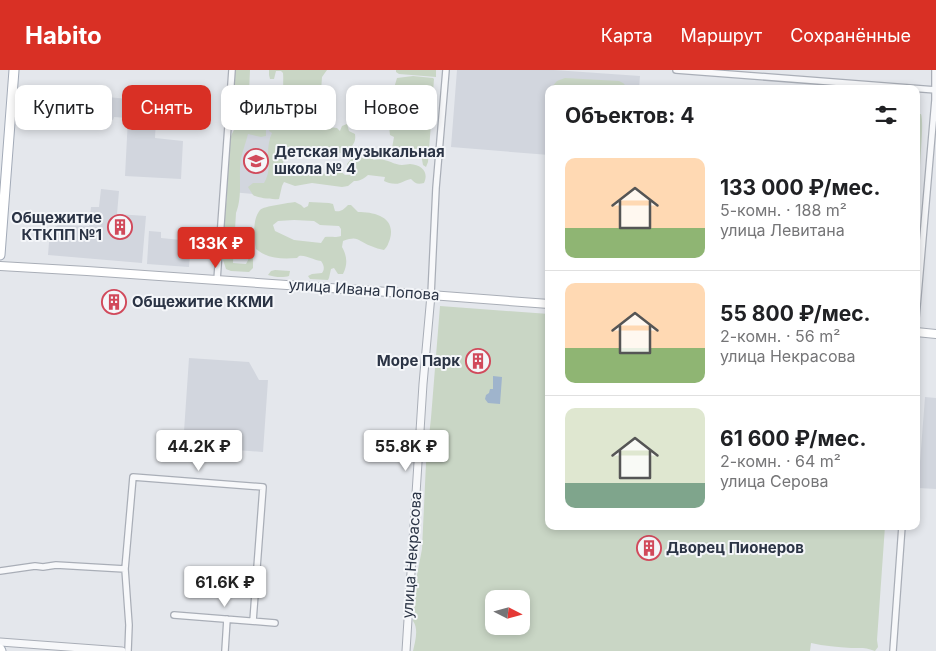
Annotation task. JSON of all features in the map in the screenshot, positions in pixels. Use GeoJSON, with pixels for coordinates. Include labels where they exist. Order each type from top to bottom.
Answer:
{"type":"FeatureCollection","features":[{"type":"Feature","properties":{"kind":"main road"},"geometry":{"type":"LineString","coordinates":[[0,255],[14,70]]}},
{"type":"Feature","properties":{"kind":"main road","name":"улица Ивана Попова"},"geometry":{"type":"LineString","coordinates":[[0,266],[545,304]]}},
{"type":"Feature","properties":{"kind":"main road"},"geometry":{"type":"LineString","coordinates":[[920,332],[936,334]]}},
{"type":"Feature","properties":{"kind":"street"},"geometry":{"type":"LineString","coordinates":[[217,280],[232,70]]}},
{"type":"Feature","properties":{"kind":"street","name":"улица Некрасова"},"geometry":{"type":"LineString","coordinates":[[406,651],[423,384],[431,295],[436,188],[446,70]]}},
{"type":"Feature","properties":{"kind":"street"},"geometry":{"type":"LineString","coordinates":[[676,70],[880,85]]}},
{"type":"Feature","properties":{"kind":"street"},"geometry":{"type":"LineString","coordinates":[[920,272],[934,110],[935,70]]}},
{"type":"Feature","properties":{"kind":"street"},"geometry":{"type":"LineString","coordinates":[[920,88],[935,89]]}},
{"type":"Feature","properties":{"kind":"street"},"geometry":{"type":"LineString","coordinates":[[128,651],[129,625],[126,569],[133,477],[264,487],[253,621]]}},
{"type":"Feature","properties":{"kind":"street"},"geometry":{"type":"LineString","coordinates":[[893,651],[902,530]]}},
{"type":"Feature","properties":{"kind":"street"},"geometry":{"type":"LineString","coordinates":[[0,571],[56,565],[126,569]]}},
{"type":"Feature","properties":{"kind":"street"},"geometry":{"type":"LineString","coordinates":[[174,615],[275,623]]}},
{"type":"Feature","properties":{"kind":"street"},"geometry":{"type":"LineString","coordinates":[[225,651],[227,619]]}},
{"type":"Feature","properties":{"kind":"street"},"geometry":{"type":"LineString","coordinates":[[0,642],[122,651]]}},
{"type":"Feature","properties":{"kind":"shaded area"},"geometry":{"type":"Polygon","coordinates":[[[457,70],[554,70],[640,76],[639,85],[545,85],[545,155],[451,147],[457,70]]]}},
{"type":"Feature","properties":{"kind":"shaded area"},"geometry":{"type":"Polygon","coordinates":[[[112,97],[122,98],[122,118],[114,117],[113,120],[112,97]]]}},
{"type":"Feature","properties":{"kind":"shaded area"},"geometry":{"type":"Polygon","coordinates":[[[127,130],[155,130],[155,138],[183,141],[181,179],[125,176],[127,130]]]}},
{"type":"Feature","properties":{"kind":"shaded area","name":"Детская музыкальная школа № 4"},"geometry":{"type":"Polygon","coordinates":[[[236,130],[282,130],[276,196],[231,192],[236,130]]]}},
{"type":"Feature","properties":{"kind":"shaded area"},"geometry":{"type":"Polygon","coordinates":[[[101,189],[119,191],[117,214],[146,216],[142,263],[48,255],[50,230],[58,225],[89,226],[91,207],[99,207],[101,189]]]}},
{"type":"Feature","properties":{"kind":"shaded area"},"geometry":{"type":"Polygon","coordinates":[[[149,231],[161,232],[161,238],[191,241],[189,267],[147,264],[149,231]]]}},
{"type":"Feature","properties":{"kind":"shaded area"},"geometry":{"type":"Polygon","coordinates":[[[189,358],[249,362],[259,380],[268,380],[263,452],[183,446],[189,358]]]}},
{"type":"Feature","properties":{"kind":"shaded area"},"geometry":{"type":"Polygon","coordinates":[[[925,397],[936,398],[936,489],[920,488],[925,397]]]}},
{"type":"Feature","properties":{"kind":"green space"},"geometry":{"type":"Polygon","coordinates":[[[233,70],[250,70],[249,85],[233,85],[233,70]]]}},
{"type":"Feature","properties":{"kind":"green space"},"geometry":{"type":"Polygon","coordinates":[[[269,70],[327,70],[322,77],[321,85],[284,85],[283,73],[281,71],[276,71],[274,79],[270,79],[269,70]]]}},
{"type":"Feature","properties":{"kind":"green space"},"geometry":{"type":"Polygon","coordinates":[[[396,70],[436,70],[436,77],[399,74],[396,70]]]}},
{"type":"Feature","properties":{"kind":"green space"},"geometry":{"type":"Polygon","coordinates":[[[413,76],[433,78],[434,85],[395,85],[397,78],[413,76]]]}},
{"type":"Feature","properties":{"kind":"green space"},"geometry":{"type":"Polygon","coordinates":[[[565,78],[619,81],[625,85],[554,85],[557,81],[565,78]]]}},
{"type":"Feature","properties":{"kind":"green space"},"geometry":{"type":"Polygon","coordinates":[[[920,114],[922,118],[920,169],[920,114]]]}},
{"type":"Feature","properties":{"kind":"green space"},"geometry":{"type":"Polygon","coordinates":[[[346,124],[346,130],[355,134],[354,142],[350,149],[345,149],[341,153],[322,149],[321,153],[287,147],[284,150],[283,166],[307,170],[316,169],[324,174],[330,170],[334,172],[338,169],[345,175],[350,175],[347,164],[353,158],[364,156],[399,165],[410,164],[418,166],[425,172],[424,183],[416,183],[411,179],[398,184],[392,184],[384,181],[385,177],[368,175],[348,186],[342,187],[312,183],[295,186],[284,182],[279,199],[258,197],[253,195],[248,187],[253,183],[264,183],[268,174],[269,164],[264,163],[264,155],[268,154],[272,133],[269,131],[336,130],[336,128],[340,131],[342,126],[346,124]]]}},
{"type":"Feature","properties":{"kind":"green space"},"geometry":{"type":"Polygon","coordinates":[[[266,130],[266,136],[261,137],[248,134],[241,158],[240,192],[236,213],[233,263],[246,264],[249,258],[253,257],[253,268],[249,272],[226,269],[221,254],[227,194],[224,190],[233,131],[266,130]]]}},
{"type":"Feature","properties":{"kind":"green space"},"geometry":{"type":"Polygon","coordinates":[[[390,130],[431,130],[426,167],[423,165],[421,154],[416,149],[413,149],[410,153],[393,150],[394,137],[390,135],[390,130]]]}},
{"type":"Feature","properties":{"kind":"green space"},"geometry":{"type":"Polygon","coordinates":[[[295,202],[304,208],[308,206],[309,202],[329,203],[333,204],[335,211],[342,210],[351,205],[358,212],[371,213],[383,217],[390,226],[391,232],[388,245],[384,250],[373,247],[358,239],[343,241],[342,247],[345,254],[346,267],[343,274],[338,274],[334,268],[331,269],[328,280],[310,279],[308,276],[323,272],[324,267],[321,261],[302,256],[297,258],[275,258],[265,255],[256,249],[255,224],[260,210],[295,202]],[[278,221],[273,225],[275,231],[294,240],[321,243],[325,237],[341,236],[339,226],[320,225],[314,221],[278,221]]]}},
{"type":"Feature","properties":{"kind":"green space"},"geometry":{"type":"Polygon","coordinates":[[[271,271],[290,271],[289,276],[278,277],[268,275],[271,271]]]}},
{"type":"Feature","properties":{"kind":"green space"},"geometry":{"type":"Polygon","coordinates":[[[440,306],[545,314],[545,530],[885,530],[878,647],[875,651],[866,648],[836,647],[811,643],[810,651],[413,651],[416,632],[413,621],[417,575],[422,549],[426,463],[440,306]]]}},
{"type":"Feature","properties":{"kind":"water"},"geometry":{"type":"Polygon","coordinates":[[[493,376],[502,377],[500,404],[488,403],[485,399],[490,389],[493,389],[493,376]]]}},
{"type":"Feature","properties":{"kind":"place","name":"Детская музыкальная школа № 4"},"geometry":{"type":"Point","coordinates":[256,161]}},
{"type":"Feature","properties":{"kind":"place","name":"Общежитие КТКПП №1"},"geometry":{"type":"Point","coordinates":[120,227]}},
{"type":"Feature","properties":{"kind":"place","name":"Общежитие ККМИ"},"geometry":{"type":"Point","coordinates":[114,302]}},
{"type":"Feature","properties":{"kind":"place","name":"Море Парк"},"geometry":{"type":"Point","coordinates":[478,361]}},
{"type":"Feature","properties":{"kind":"place","name":"Дворец Пионеров"},"geometry":{"type":"Point","coordinates":[649,548]}}]}
